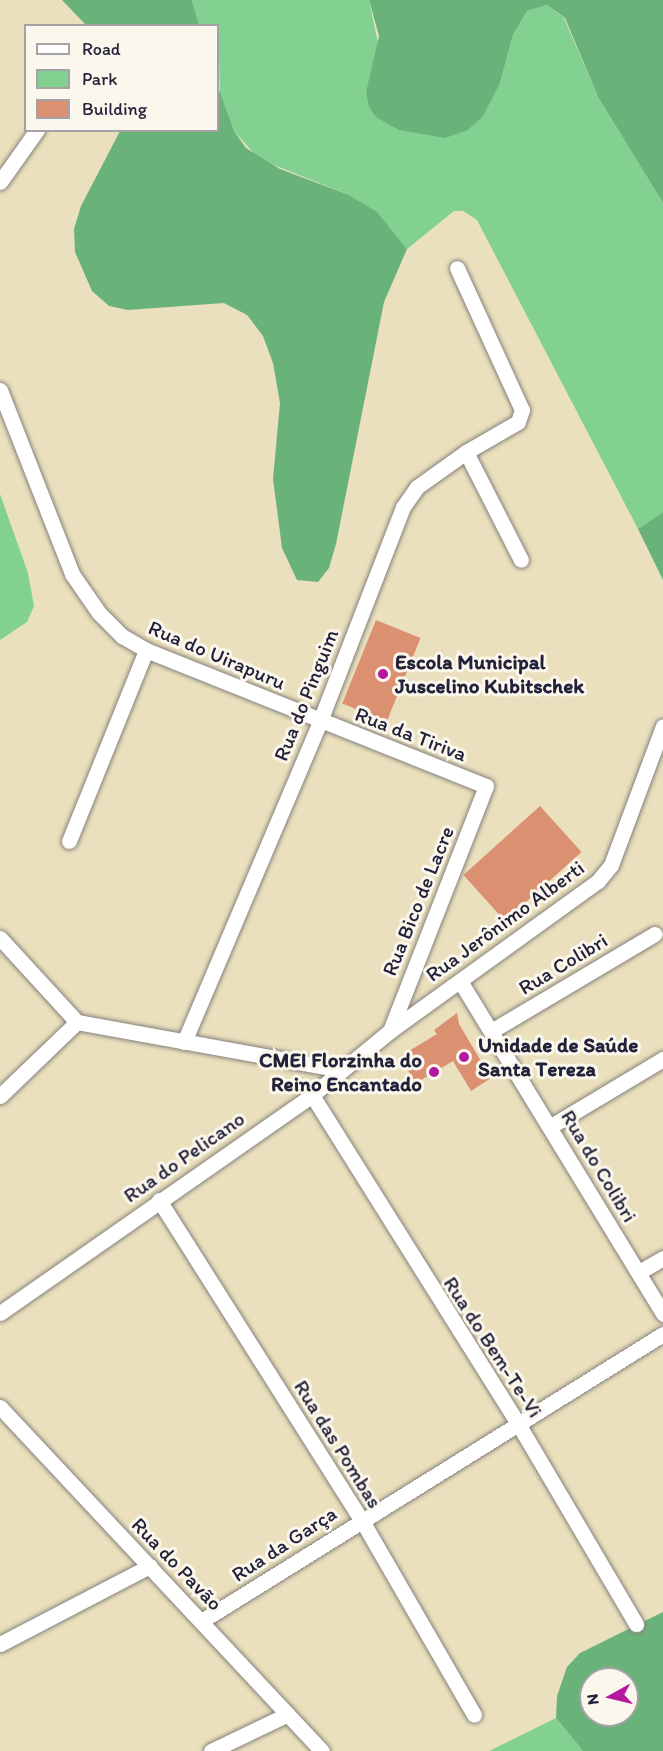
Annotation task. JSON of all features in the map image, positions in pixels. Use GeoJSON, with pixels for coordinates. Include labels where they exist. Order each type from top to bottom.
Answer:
{"type":"FeatureCollection","features":[{"type":"Feature","properties":{"kind":"street"},"geometry":{"type":"LineString","coordinates":[[0,182],[36,132]]}},
{"type":"Feature","properties":{"kind":"street","name":"Rua do Pinguim"},"geometry":{"type":"LineString","coordinates":[[184,1042],[320,721],[403,507],[417,487],[466,452],[508,430],[518,422],[522,410],[457,268]]}},
{"type":"Feature","properties":{"kind":"street","name":"Rua do Uirapuru"},"geometry":{"type":"LineString","coordinates":[[0,390],[72,574],[99,613],[122,636],[146,650],[320,721]]}},
{"type":"Feature","properties":{"kind":"street"},"geometry":{"type":"LineString","coordinates":[[466,452],[521,560]]}},
{"type":"Feature","properties":{"kind":"street"},"geometry":{"type":"LineString","coordinates":[[69,841],[146,650]]}},
{"type":"Feature","properties":{"kind":"street","name":"Rua da Tiriva"},"geometry":{"type":"LineString","coordinates":[[320,721],[486,786]]}},
{"type":"Feature","properties":{"kind":"street","name":"Rua Jerônimo Alberti"},"geometry":{"type":"LineString","coordinates":[[390,1031],[598,881],[611,865],[663,726]]}},
{"type":"Feature","properties":{"kind":"street","name":"Rua Bico de Lacre"},"geometry":{"type":"LineString","coordinates":[[390,1031],[486,786]]}},
{"type":"Feature","properties":{"kind":"street","name":"Rua Colibri"},"geometry":{"type":"LineString","coordinates":[[493,1030],[656,934]]}},
{"type":"Feature","properties":{"kind":"street"},"geometry":{"type":"LineString","coordinates":[[0,938],[77,1022],[340,1070]]}},
{"type":"Feature","properties":{"kind":"street","name":"Rua do Colibri"},"geometry":{"type":"LineString","coordinates":[[460,981],[493,1030],[663,1314]]}},
{"type":"Feature","properties":{"kind":"street"},"geometry":{"type":"LineString","coordinates":[[0,1096],[77,1022]]}},
{"type":"Feature","properties":{"kind":"street","name":"Rua do Pelicano"},"geometry":{"type":"LineString","coordinates":[[0,1313],[312,1095],[390,1031]]}},
{"type":"Feature","properties":{"kind":"street"},"geometry":{"type":"LineString","coordinates":[[551,1126],[663,1059]]}},
{"type":"Feature","properties":{"kind":"street","name":"Rua do Bem-Te-Vi"},"geometry":{"type":"LineString","coordinates":[[312,1095],[520,1427],[636,1624]]}},
{"type":"Feature","properties":{"kind":"street","name":"Rua das Pombas"},"geometry":{"type":"LineString","coordinates":[[159,1200],[361,1519],[474,1715]]}},
{"type":"Feature","properties":{"kind":"street"},"geometry":{"type":"LineString","coordinates":[[639,1272],[663,1258]]}},
{"type":"Feature","properties":{"kind":"street","name":"Rua da Garça"},"geometry":{"type":"LineString","coordinates":[[203,1620],[361,1519],[520,1427],[663,1334]]}},
{"type":"Feature","properties":{"kind":"street","name":"Rua do Pavão"},"geometry":{"type":"LineString","coordinates":[[0,1407],[203,1620],[322,1751]]}},
{"type":"Feature","properties":{"kind":"street"},"geometry":{"type":"LineString","coordinates":[[0,1644],[150,1566]]}},
{"type":"Feature","properties":{"kind":"street"},"geometry":{"type":"LineString","coordinates":[[211,1751],[288,1714]]}},
{"type":"Feature","properties":{"kind":"green space"},"geometry":{"type":"Polygon","coordinates":[[[62,0],[192,0],[199,24],[85,24],[62,0]]]}},
{"type":"Feature","properties":{"kind":"green space"},"geometry":{"type":"Polygon","coordinates":[[[192,0],[369,0],[379,48],[366,92],[500,83],[513,35],[527,11],[547,5],[564,18],[598,97],[663,203],[663,512],[638,529],[477,220],[463,211],[454,211],[407,249],[377,213],[349,195],[259,159],[234,131],[220,95],[219,24],[199,24],[192,0]]]}},
{"type":"Feature","properties":{"kind":"green space"},"geometry":{"type":"Polygon","coordinates":[[[369,0],[663,0],[663,203],[598,97],[565,18],[547,5],[527,11],[513,35],[500,83],[483,116],[468,130],[445,138],[399,130],[376,117],[369,107],[366,92],[379,36],[369,0]]]}},
{"type":"Feature","properties":{"kind":"green space"},"geometry":{"type":"Polygon","coordinates":[[[219,90],[234,131],[246,148],[280,169],[349,195],[377,212],[407,249],[384,302],[336,544],[329,568],[318,582],[297,580],[282,548],[273,479],[280,403],[273,363],[263,336],[247,315],[224,303],[128,310],[109,306],[92,291],[75,252],[74,229],[81,206],[119,132],[219,132],[219,90]]]}},
{"type":"Feature","properties":{"kind":"green space"},"geometry":{"type":"Polygon","coordinates":[[[0,494],[28,573],[34,606],[27,622],[0,640],[0,494]]]}},
{"type":"Feature","properties":{"kind":"green space"},"geometry":{"type":"Polygon","coordinates":[[[663,512],[663,580],[638,529],[663,512]]]}},
{"type":"Feature","properties":{"kind":"green space"},"geometry":{"type":"Polygon","coordinates":[[[663,1612],[663,1751],[583,1751],[556,1718],[557,1696],[567,1667],[580,1653],[663,1612]]]}},
{"type":"Feature","properties":{"kind":"green space"},"geometry":{"type":"Polygon","coordinates":[[[556,1718],[583,1751],[489,1751],[556,1718]]]}},
{"type":"Feature","properties":{"kind":"building","name":"Escola Municipal Juscelino Kubitschek"},"geometry":{"type":"Polygon","coordinates":[[[376,620],[421,638],[387,721],[342,703],[376,620]]]}},
{"type":"Feature","properties":{"kind":"building"},"geometry":{"type":"Polygon","coordinates":[[[540,806],[581,852],[505,921],[463,875],[540,806]]]}},
{"type":"Feature","properties":{"kind":"building"},"geometry":{"type":"Polygon","coordinates":[[[457,1013],[459,1024],[491,1078],[471,1091],[453,1061],[416,1083],[399,1057],[437,1034],[434,1030],[457,1013]]]}},
{"type":"Feature","properties":{"kind":"place","name":"Escola Municipal Juscelino Kubitschek"},"geometry":{"type":"Point","coordinates":[383,674]}},
{"type":"Feature","properties":{"kind":"place","name":"Unidade de Saúde Santa Tereza"},"geometry":{"type":"Point","coordinates":[464,1057]}},
{"type":"Feature","properties":{"kind":"place","name":"CMEI Florzinha do Reino Encantado"},"geometry":{"type":"Point","coordinates":[434,1072]}}]}
